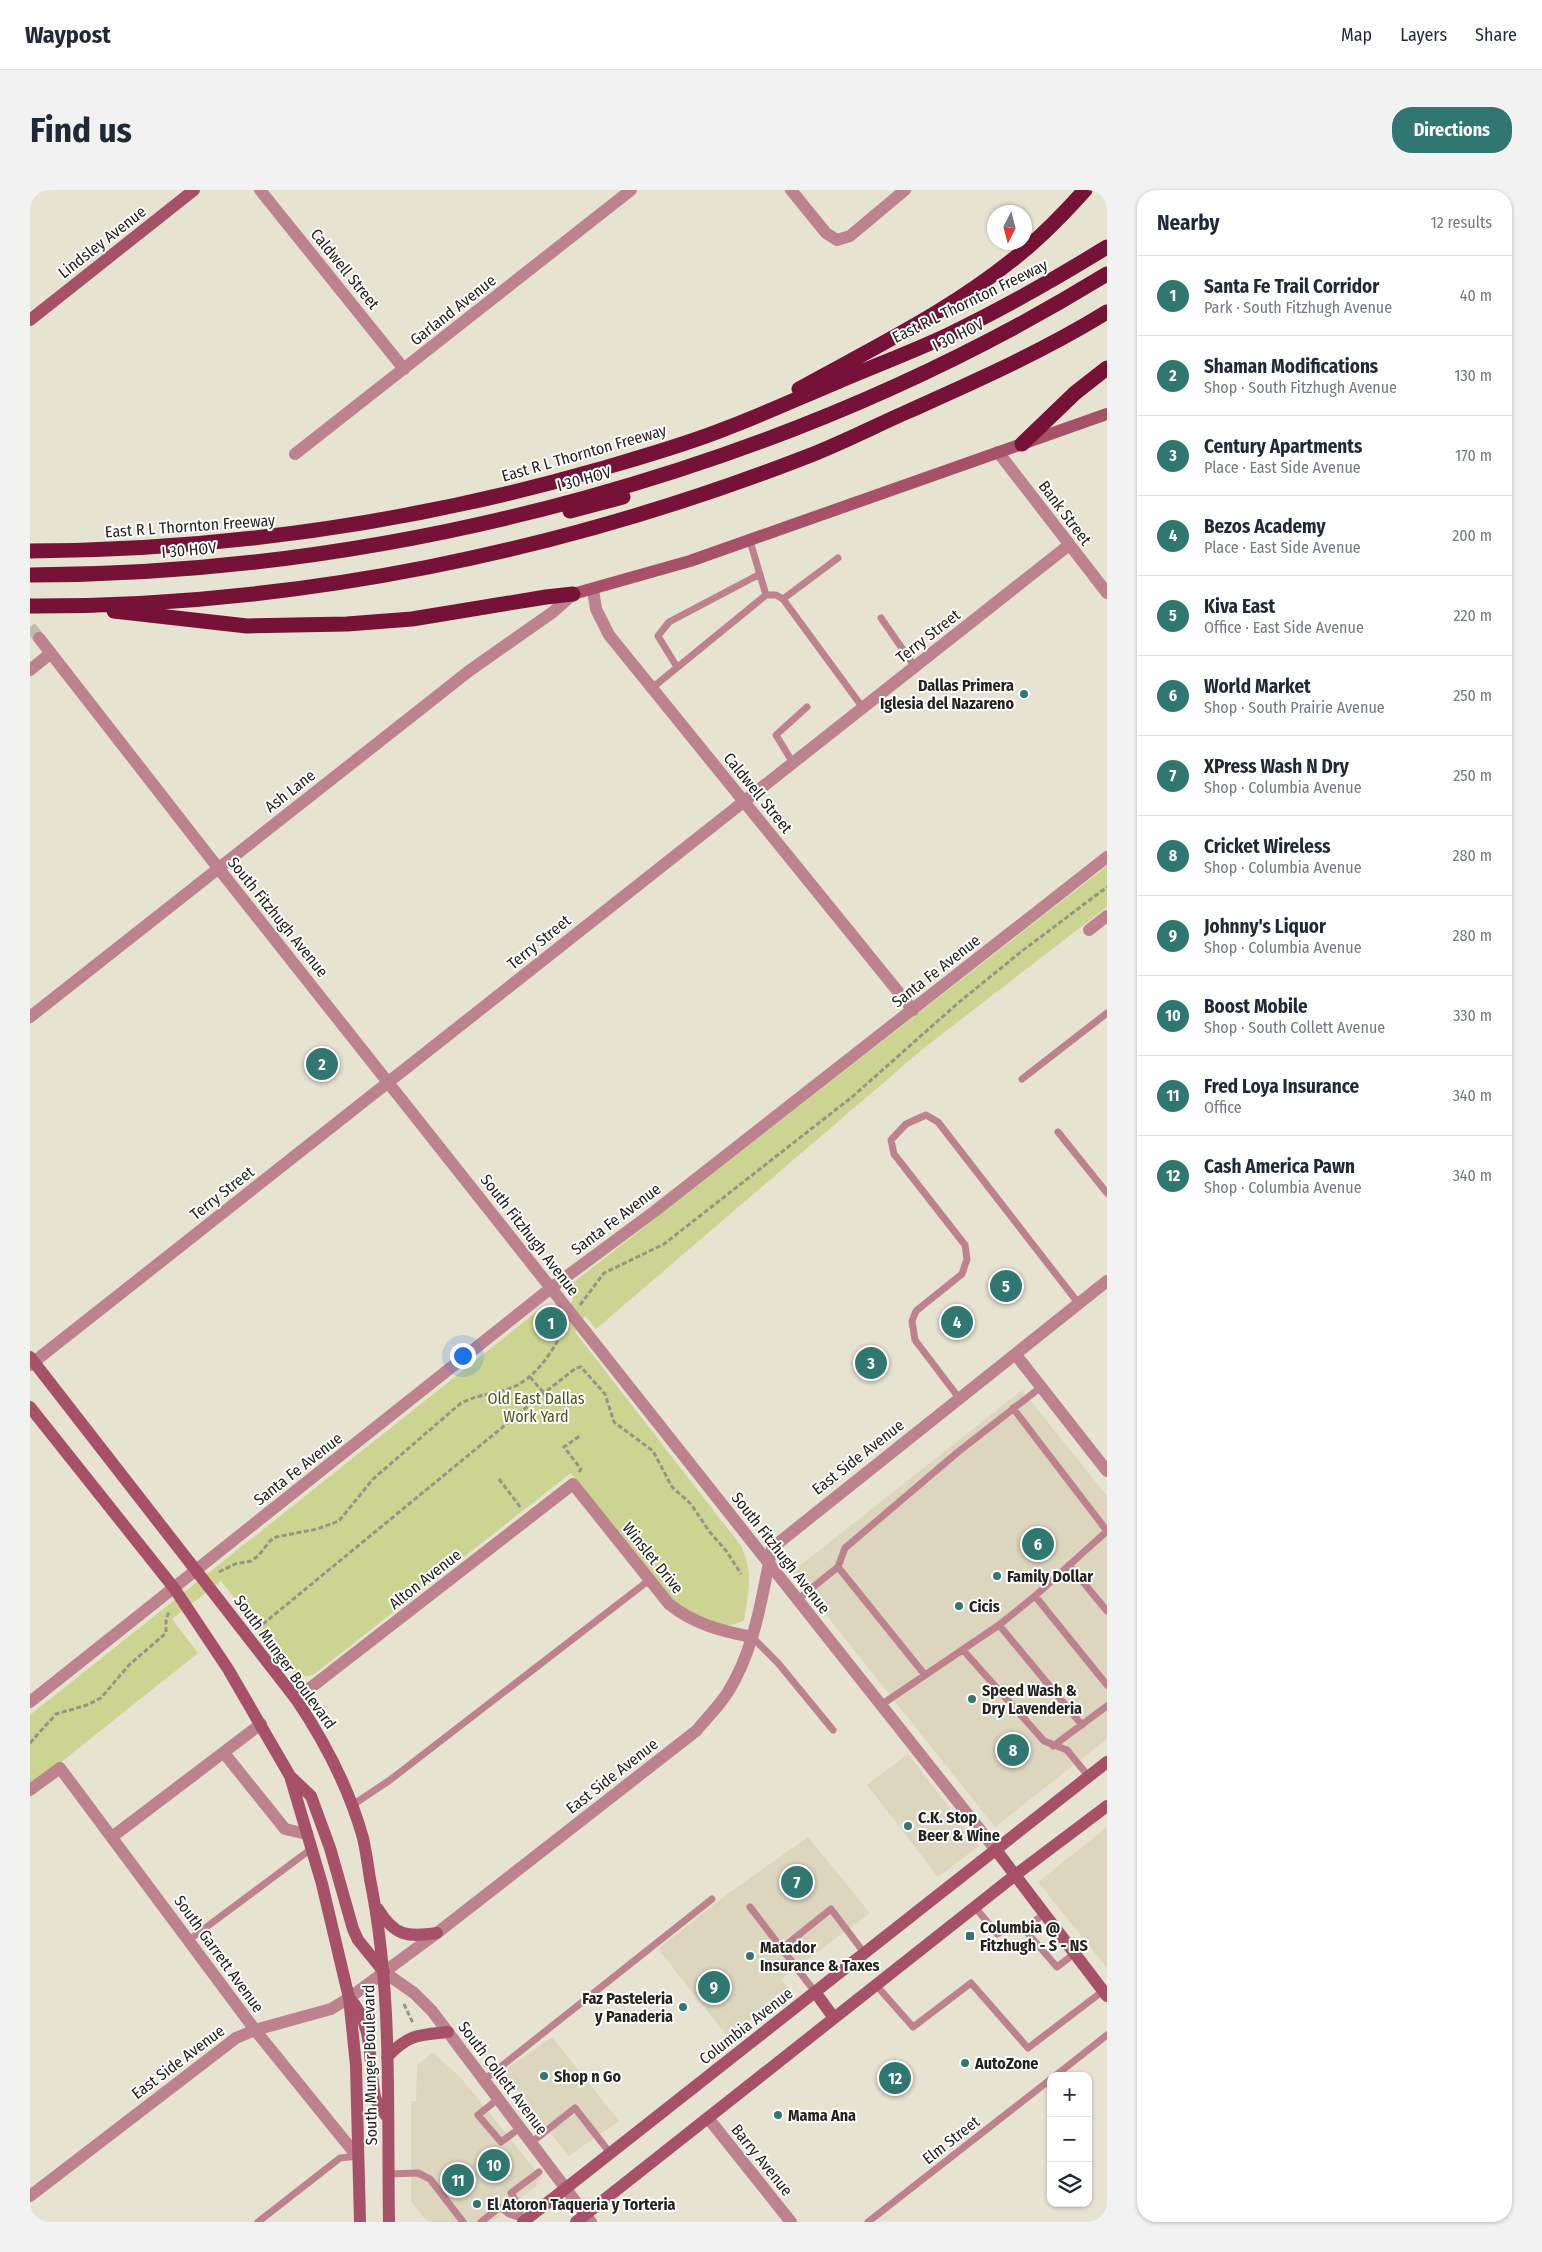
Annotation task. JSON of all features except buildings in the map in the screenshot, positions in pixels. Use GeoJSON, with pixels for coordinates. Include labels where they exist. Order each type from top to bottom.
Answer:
{"type":"FeatureCollection","features":[{"type":"Feature","properties":{"kind":"highway"},"geometry":{"type":"LineString","coordinates":[[726,429],[897,335],[988,278],[1028,247],[1085,190]]}},
{"type":"Feature","properties":{"kind":"highway","name":"East R L Thornton Freeway"},"geometry":{"type":"LineString","coordinates":[[30,551],[86,551],[204,544],[293,535],[470,503],[557,481],[642,457],[726,429],[946,336],[1049,282],[1107,247]]}},
{"type":"Feature","properties":{"kind":"highway","name":"I 30 HOV"},"geometry":{"type":"LineString","coordinates":[[30,584],[49,580],[182,569],[341,550],[501,519],[641,482],[794,428],[879,392],[1024,322],[1107,274]]}},
{"type":"Feature","properties":{"kind":"highway","name":"I 30 HOV"},"geometry":{"type":"LineString","coordinates":[[30,575],[49,580],[164,579],[290,567],[426,545],[501,529],[598,504],[695,474],[792,439],[879,402],[973,358],[1046,320],[1107,285]]}},
{"type":"Feature","properties":{"kind":"highway"},"geometry":{"type":"LineString","coordinates":[[30,606],[73,606],[209,598],[380,576],[516,547],[643,514],[814,454],[979,380],[1107,312]]}},
{"type":"Feature","properties":{"kind":"highway"},"geometry":{"type":"LineString","coordinates":[[1022,444],[1075,394],[1107,368]]}},
{"type":"Feature","properties":{"kind":"highway"},"geometry":{"type":"LineString","coordinates":[[73,606],[247,626],[347,624],[412,619],[546,596],[573,594]]}},
{"type":"Feature","properties":{"kind":"main road","name":"Lindsley Avenue"},"geometry":{"type":"LineString","coordinates":[[30,320],[194,190]]}},
{"type":"Feature","properties":{"kind":"main road"},"geometry":{"type":"LineString","coordinates":[[573,594],[593,590],[690,561],[750,541],[1107,414]]}},
{"type":"Feature","properties":{"kind":"main road","name":"South Munger Boulevard"},"geometry":{"type":"LineString","coordinates":[[31,1361],[296,1699],[322,1738],[351,1806],[363,1838],[376,1905],[384,1972],[389,2222]]}},
{"type":"Feature","properties":{"kind":"main road","name":"South Munger Boulevard"},"geometry":{"type":"LineString","coordinates":[[30,1407],[174,1588],[228,1669],[290,1776],[311,1848],[349,1998],[356,2065],[360,2222]]}},
{"type":"Feature","properties":{"kind":"main road","name":"Columbia Avenue"},"geometry":{"type":"LineString","coordinates":[[523,2220],[865,1954],[1107,1762]]}},
{"type":"Feature","properties":{"kind":"main road"},"geometry":{"type":"LineString","coordinates":[[290,1776],[311,1796],[330,1848],[353,1929],[358,1940],[384,1972]]}},
{"type":"Feature","properties":{"kind":"main road"},"geometry":{"type":"LineString","coordinates":[[584,2219],[975,1906],[1107,1806]]}},
{"type":"Feature","properties":{"kind":"main road"},"geometry":{"type":"LineString","coordinates":[[996,1850],[1105,1994]]}},
{"type":"Feature","properties":{"kind":"main road"},"geometry":{"type":"LineString","coordinates":[[376,1905],[390,1926],[399,1932],[408,1935],[437,1933]]}},
{"type":"Feature","properties":{"kind":"main road"},"geometry":{"type":"LineString","coordinates":[[815,1992],[834,2018]]}},
{"type":"Feature","properties":{"kind":"main road"},"geometry":{"type":"LineString","coordinates":[[349,1998],[357,2006],[367,2033],[375,2099],[387,2117]]}},
{"type":"Feature","properties":{"kind":"main road"},"geometry":{"type":"LineString","coordinates":[[387,2057],[408,2038],[417,2035],[448,2032]]}},
{"type":"Feature","properties":{"kind":"street","name":"Caldwell Street"},"geometry":{"type":"LineString","coordinates":[[260,190],[404,369]]}},
{"type":"Feature","properties":{"kind":"street","name":"Garland Avenue"},"geometry":{"type":"LineString","coordinates":[[295,454],[631,190]]}},
{"type":"Feature","properties":{"kind":"street"},"geometry":{"type":"LineString","coordinates":[[791,190],[826,233],[837,240],[850,236],[905,190]]}},
{"type":"Feature","properties":{"kind":"street","name":"Bank Street"},"geometry":{"type":"LineString","coordinates":[[998,452],[1107,593]]}},
{"type":"Feature","properties":{"kind":"street","name":"Terry Street"},"geometry":{"type":"LineString","coordinates":[[31,1361],[389,1083],[743,800],[793,763],[1069,544]]}},
{"type":"Feature","properties":{"kind":"street","name":"Caldwell Street"},"geometry":{"type":"LineString","coordinates":[[593,590],[596,609],[608,635],[913,1010]]}},
{"type":"Feature","properties":{"kind":"street","name":"Ash Lane"},"geometry":{"type":"LineString","coordinates":[[30,1017],[469,671],[553,612],[573,594]]}},
{"type":"Feature","properties":{"kind":"street","name":"South Fitzhugh Avenue"},"geometry":{"type":"LineString","coordinates":[[39,638],[219,869],[996,1850]]}},
{"type":"Feature","properties":{"kind":"street"},"geometry":{"type":"LineString","coordinates":[[30,670],[51,653]]}},
{"type":"Feature","properties":{"kind":"street","name":"Santa Fe Avenue"},"geometry":{"type":"LineString","coordinates":[[30,1702],[551,1288],[655,1210],[1107,857]]}},
{"type":"Feature","properties":{"kind":"street"},"geometry":{"type":"LineString","coordinates":[[1089,930],[1107,916]]}},
{"type":"Feature","properties":{"kind":"street","name":"East Side Avenue"},"geometry":{"type":"LineString","coordinates":[[30,2196],[236,2038],[255,2030],[331,2009],[349,1998],[437,1933],[696,1731],[717,1708],[729,1691],[752,1637],[772,1548],[1107,1282]]}},
{"type":"Feature","properties":{"kind":"street"},"geometry":{"type":"LineString","coordinates":[[1016,1355],[1107,1471]]}},
{"type":"Feature","properties":{"kind":"street","name":"Winslet Drive"},"geometry":{"type":"LineString","coordinates":[[573,1484],[648,1581],[682,1616],[705,1626],[752,1637]]}},
{"type":"Feature","properties":{"kind":"street","name":"Alton Avenue"},"geometry":{"type":"LineString","coordinates":[[296,1699],[573,1484]]}},
{"type":"Feature","properties":{"kind":"street"},"geometry":{"type":"LineString","coordinates":[[112,1837],[260,1724]]}},
{"type":"Feature","properties":{"kind":"street"},"geometry":{"type":"LineString","coordinates":[[224,1753],[285,1829],[307,1834]]}},
{"type":"Feature","properties":{"kind":"street","name":"South Garrett Avenue"},"geometry":{"type":"LineString","coordinates":[[30,1790],[60,1768],[255,2030],[357,2156]]}},
{"type":"Feature","properties":{"kind":"street","name":"South Collett Avenue"},"geometry":{"type":"LineString","coordinates":[[384,1972],[414,1993],[448,2032],[566,2188],[584,2219]]}},
{"type":"Feature","properties":{"kind":"street","name":"Barry Avenue"},"geometry":{"type":"LineString","coordinates":[[708,2118],[791,2222]]}},
{"type":"Feature","properties":{"kind":"lane"},"geometry":{"type":"LineString","coordinates":[[750,541],[766,595]]}},
{"type":"Feature","properties":{"kind":"lane"},"geometry":{"type":"LineString","coordinates":[[783,600],[838,558]]}},
{"type":"Feature","properties":{"kind":"lane"},"geometry":{"type":"LineString","coordinates":[[677,667],[658,636],[669,622],[760,574]]}},
{"type":"Feature","properties":{"kind":"lane"},"geometry":{"type":"LineString","coordinates":[[652,688],[766,595],[776,595],[783,600],[863,708]]}},
{"type":"Feature","properties":{"kind":"lane"},"geometry":{"type":"LineString","coordinates":[[881,618],[915,667]]}},
{"type":"Feature","properties":{"kind":"lane"},"geometry":{"type":"LineString","coordinates":[[793,763],[776,735],[807,707]]}},
{"type":"Feature","properties":{"kind":"lane"},"geometry":{"type":"LineString","coordinates":[[1022,1079],[1107,1013]]}},
{"type":"Feature","properties":{"kind":"lane"},"geometry":{"type":"LineString","coordinates":[[959,1398],[915,1340],[912,1321],[916,1311],[962,1274],[967,1259],[965,1245],[894,1154],[891,1140],[906,1124],[926,1115],[938,1122],[1079,1304]]}},
{"type":"Feature","properties":{"kind":"lane"},"geometry":{"type":"LineString","coordinates":[[1058,1132],[1107,1193]]}},
{"type":"Feature","properties":{"kind":"lane"},"geometry":{"type":"LineString","coordinates":[[797,1600],[838,1567],[845,1548],[958,1452],[1041,1387]]}},
{"type":"Feature","properties":{"kind":"lane"},"geometry":{"type":"LineString","coordinates":[[881,1705],[999,1625],[1035,1596],[1107,1531],[1014,1408]]}},
{"type":"Feature","properties":{"kind":"lane"},"geometry":{"type":"LineString","coordinates":[[1069,1565],[1107,1611]]}},
{"type":"Feature","properties":{"kind":"lane"},"geometry":{"type":"LineString","coordinates":[[838,1567],[925,1675]]}},
{"type":"Feature","properties":{"kind":"lane"},"geometry":{"type":"LineString","coordinates":[[351,1806],[390,1780],[648,1581]]}},
{"type":"Feature","properties":{"kind":"lane"},"geometry":{"type":"LineString","coordinates":[[1035,1596],[1107,1685]]}},
{"type":"Feature","properties":{"kind":"lane"},"geometry":{"type":"LineString","coordinates":[[999,1625],[1082,1725]]}},
{"type":"Feature","properties":{"kind":"lane"},"geometry":{"type":"LineString","coordinates":[[752,1637],[778,1663],[833,1730]]}},
{"type":"Feature","properties":{"kind":"lane"},"geometry":{"type":"LineString","coordinates":[[963,1650],[1044,1741],[1067,1750],[1088,1777]]}},
{"type":"Feature","properties":{"kind":"lane"},"geometry":{"type":"LineString","coordinates":[[1053,1746],[1107,1706]]}},
{"type":"Feature","properties":{"kind":"lane"},"geometry":{"type":"LineString","coordinates":[[189,1940],[311,1848]]}},
{"type":"Feature","properties":{"kind":"lane"},"geometry":{"type":"LineString","coordinates":[[484,2080],[712,1899]]}},
{"type":"Feature","properties":{"kind":"lane"},"geometry":{"type":"LineString","coordinates":[[975,1906],[998,1934],[1010,1927],[1024,1929],[1057,1967],[1074,1954]]}},
{"type":"Feature","properties":{"kind":"lane"},"geometry":{"type":"LineString","coordinates":[[750,1908],[815,1992]]}},
{"type":"Feature","properties":{"kind":"lane"},"geometry":{"type":"LineString","coordinates":[[781,1949],[831,1910],[865,1954]]}},
{"type":"Feature","properties":{"kind":"lane"},"geometry":{"type":"LineString","coordinates":[[1024,1929],[1044,1914]]}},
{"type":"Feature","properties":{"kind":"lane"},"geometry":{"type":"LineString","coordinates":[[876,1985],[913,2027],[971,1983],[1028,2048],[1105,1994]]}},
{"type":"Feature","properties":{"kind":"lane"},"geometry":{"type":"LineString","coordinates":[[1060,2072],[1107,2035]]}},
{"type":"Feature","properties":{"kind":"lane","name":"Elm Street"},"geometry":{"type":"LineString","coordinates":[[868,2222],[1047,2082]]}},
{"type":"Feature","properties":{"kind":"lane"},"geometry":{"type":"LineString","coordinates":[[498,2099],[478,2114],[501,2142],[520,2128]]}},
{"type":"Feature","properties":{"kind":"lane"},"geometry":{"type":"LineString","coordinates":[[532,2142],[575,2108],[610,2153]]}},
{"type":"Feature","properties":{"kind":"lane"},"geometry":{"type":"LineString","coordinates":[[258,2222],[340,2158],[357,2156]]}},
{"type":"Feature","properties":{"kind":"lane"},"geometry":{"type":"LineString","coordinates":[[523,2220],[519,2206],[511,2193],[539,2172]]}},
{"type":"Feature","properties":{"kind":"lane"},"geometry":{"type":"LineString","coordinates":[[388,2174],[418,2173],[430,2180],[463,2222]]}},
{"type":"Feature","properties":{"kind":"lane"},"geometry":{"type":"LineString","coordinates":[[481,2222],[500,2207],[509,2214],[523,2220]]}},
{"type":"Feature","properties":{"kind":"path"},"geometry":{"type":"LineString","coordinates":[[577,1309],[604,1274],[664,1244],[852,1097],[937,1021],[1022,951],[1107,887]]}},
{"type":"Feature","properties":{"kind":"path"},"geometry":{"type":"LineString","coordinates":[[215,1574],[235,1564],[251,1561],[276,1537],[323,1527],[339,1521],[373,1479],[461,1404],[474,1396],[520,1384],[530,1376],[556,1346],[569,1323]]}},
{"type":"Feature","properties":{"kind":"path"},"geometry":{"type":"LineString","coordinates":[[263,1624],[576,1368],[585,1369],[605,1394],[614,1422],[654,1451],[672,1486],[692,1504],[709,1531],[731,1557],[741,1574]]}},
{"type":"Feature","properties":{"kind":"path"},"geometry":{"type":"LineString","coordinates":[[530,1376],[544,1393]]}},
{"type":"Feature","properties":{"kind":"path"},"geometry":{"type":"LineString","coordinates":[[577,1465],[564,1447],[580,1435]]}},
{"type":"Feature","properties":{"kind":"path"},"geometry":{"type":"LineString","coordinates":[[499,1479],[521,1508]]}},
{"type":"Feature","properties":{"kind":"path"},"geometry":{"type":"LineString","coordinates":[[30,1743],[56,1714],[87,1705],[101,1698],[129,1665],[161,1639],[166,1632],[166,1620],[168,1611],[171,1609]]}},
{"type":"Feature","properties":{"kind":"path"},"geometry":{"type":"LineString","coordinates":[[404,2003],[414,2028]]}},
{"type":"Feature","properties":{"kind":"shaded area"},"geometry":{"type":"Polygon","coordinates":[[[1022,1390],[1107,1496],[1107,1739],[995,1827],[792,1572],[1022,1390]]]}},
{"type":"Feature","properties":{"kind":"shaded area"},"geometry":{"type":"Polygon","coordinates":[[[908,1754],[979,1846],[938,1877],[867,1785],[908,1754]]]}},
{"type":"Feature","properties":{"kind":"shaded area"},"geometry":{"type":"Polygon","coordinates":[[[1107,1827],[1107,1968],[1038,1882],[1107,1827]]]}},
{"type":"Feature","properties":{"kind":"shaded area"},"geometry":{"type":"Polygon","coordinates":[[[808,1837],[870,1913],[781,1979],[789,1989],[728,2037],[658,1949],[718,1901],[808,1837]]]}},
{"type":"Feature","properties":{"kind":"shaded area"},"geometry":{"type":"Polygon","coordinates":[[[552,2037],[619,2121],[569,2156],[502,2072],[552,2037]]]}},
{"type":"Feature","properties":{"kind":"shaded area"},"geometry":{"type":"Polygon","coordinates":[[[433,2052],[462,2079],[542,2178],[536,2186],[492,2222],[428,2222],[411,2202],[411,2101],[416,2101],[417,2065],[433,2052]]]}},
{"type":"Feature","properties":{"kind":"green space","name":"Old East Dallas Work Yard"},"geometry":{"type":"Polygon","coordinates":[[[1107,866],[1107,907],[924,1048],[596,1329],[585,1316],[575,1332],[741,1546],[748,1565],[749,1574],[744,1620],[735,1624],[714,1624],[694,1615],[669,1596],[571,1473],[313,1675],[300,1677],[295,1675],[221,1581],[172,1619],[198,1653],[30,1787],[30,1715],[540,1309],[548,1308],[562,1316],[573,1300],[567,1291],[570,1285],[1107,866]]]}},
{"type":"Feature","properties":{"kind":"tunnel"},"geometry":{"type":"LineString","coordinates":[[30,627],[39,638]]}},
{"type":"Feature","properties":{"kind":"place","name":"Dallas Primera Iglesia del Nazareno"},"geometry":{"type":"Point","coordinates":[1024,694]}},
{"type":"Feature","properties":{"kind":"place","name":"Shaman Modifications"},"geometry":{"type":"Point","coordinates":[322,1064]}},
{"type":"Feature","properties":{"kind":"place","name":"Kiva East"},"geometry":{"type":"Point","coordinates":[1006,1286]}},
{"type":"Feature","properties":{"kind":"place","name":"Bezos Academy"},"geometry":{"type":"Point","coordinates":[957,1322]}},
{"type":"Feature","properties":{"kind":"place","name":"Santa Fe Trail Corridor"},"geometry":{"type":"Point","coordinates":[551,1323]}},
{"type":"Feature","properties":{"kind":"place","name":"Century Apartments"},"geometry":{"type":"Point","coordinates":[871,1363]}},
{"type":"Feature","properties":{"kind":"place","name":"World Market"},"geometry":{"type":"Point","coordinates":[1038,1544]}},
{"type":"Feature","properties":{"kind":"place","name":"Family Dollar"},"geometry":{"type":"Point","coordinates":[997,1576]}},
{"type":"Feature","properties":{"kind":"place","name":"Cicis"},"geometry":{"type":"Point","coordinates":[959,1606]}},
{"type":"Feature","properties":{"kind":"place","name":"Speed Wash & Dry Lavenderia"},"geometry":{"type":"Point","coordinates":[972,1699]}},
{"type":"Feature","properties":{"kind":"place","name":"Cricket Wireless"},"geometry":{"type":"Point","coordinates":[1013,1750]}},
{"type":"Feature","properties":{"kind":"place","name":"C.K. Stop Beer & Wine"},"geometry":{"type":"Point","coordinates":[908,1826]}},
{"type":"Feature","properties":{"kind":"place","name":"XPress Wash N Dry"},"geometry":{"type":"Point","coordinates":[797,1882]}},
{"type":"Feature","properties":{"kind":"place","name":"Columbia @ Fitzhugh - S - NS"},"geometry":{"type":"Point","coordinates":[970,1936]}},
{"type":"Feature","properties":{"kind":"place","name":"Matador Insurance & Taxes"},"geometry":{"type":"Point","coordinates":[750,1956]}},
{"type":"Feature","properties":{"kind":"place","name":"Johnny's Liquor"},"geometry":{"type":"Point","coordinates":[714,1987]}},
{"type":"Feature","properties":{"kind":"place","name":"Faz Pasteleria y Panaderia"},"geometry":{"type":"Point","coordinates":[683,2007]}},
{"type":"Feature","properties":{"kind":"place","name":"AutoZone"},"geometry":{"type":"Point","coordinates":[965,2063]}},
{"type":"Feature","properties":{"kind":"place","name":"Shop n Go"},"geometry":{"type":"Point","coordinates":[544,2076]}},
{"type":"Feature","properties":{"kind":"place","name":"Cash America Pawn"},"geometry":{"type":"Point","coordinates":[895,2078]}},
{"type":"Feature","properties":{"kind":"place","name":"Mama Ana"},"geometry":{"type":"Point","coordinates":[778,2115]}},
{"type":"Feature","properties":{"kind":"place","name":"Boost Mobile"},"geometry":{"type":"Point","coordinates":[494,2165]}},
{"type":"Feature","properties":{"kind":"place","name":"Fred Loya Insurance"},"geometry":{"type":"Point","coordinates":[458,2180]}},
{"type":"Feature","properties":{"kind":"place","name":"El Atoron Taqueria y Torteria"},"geometry":{"type":"Point","coordinates":[477,2204]}}]}
